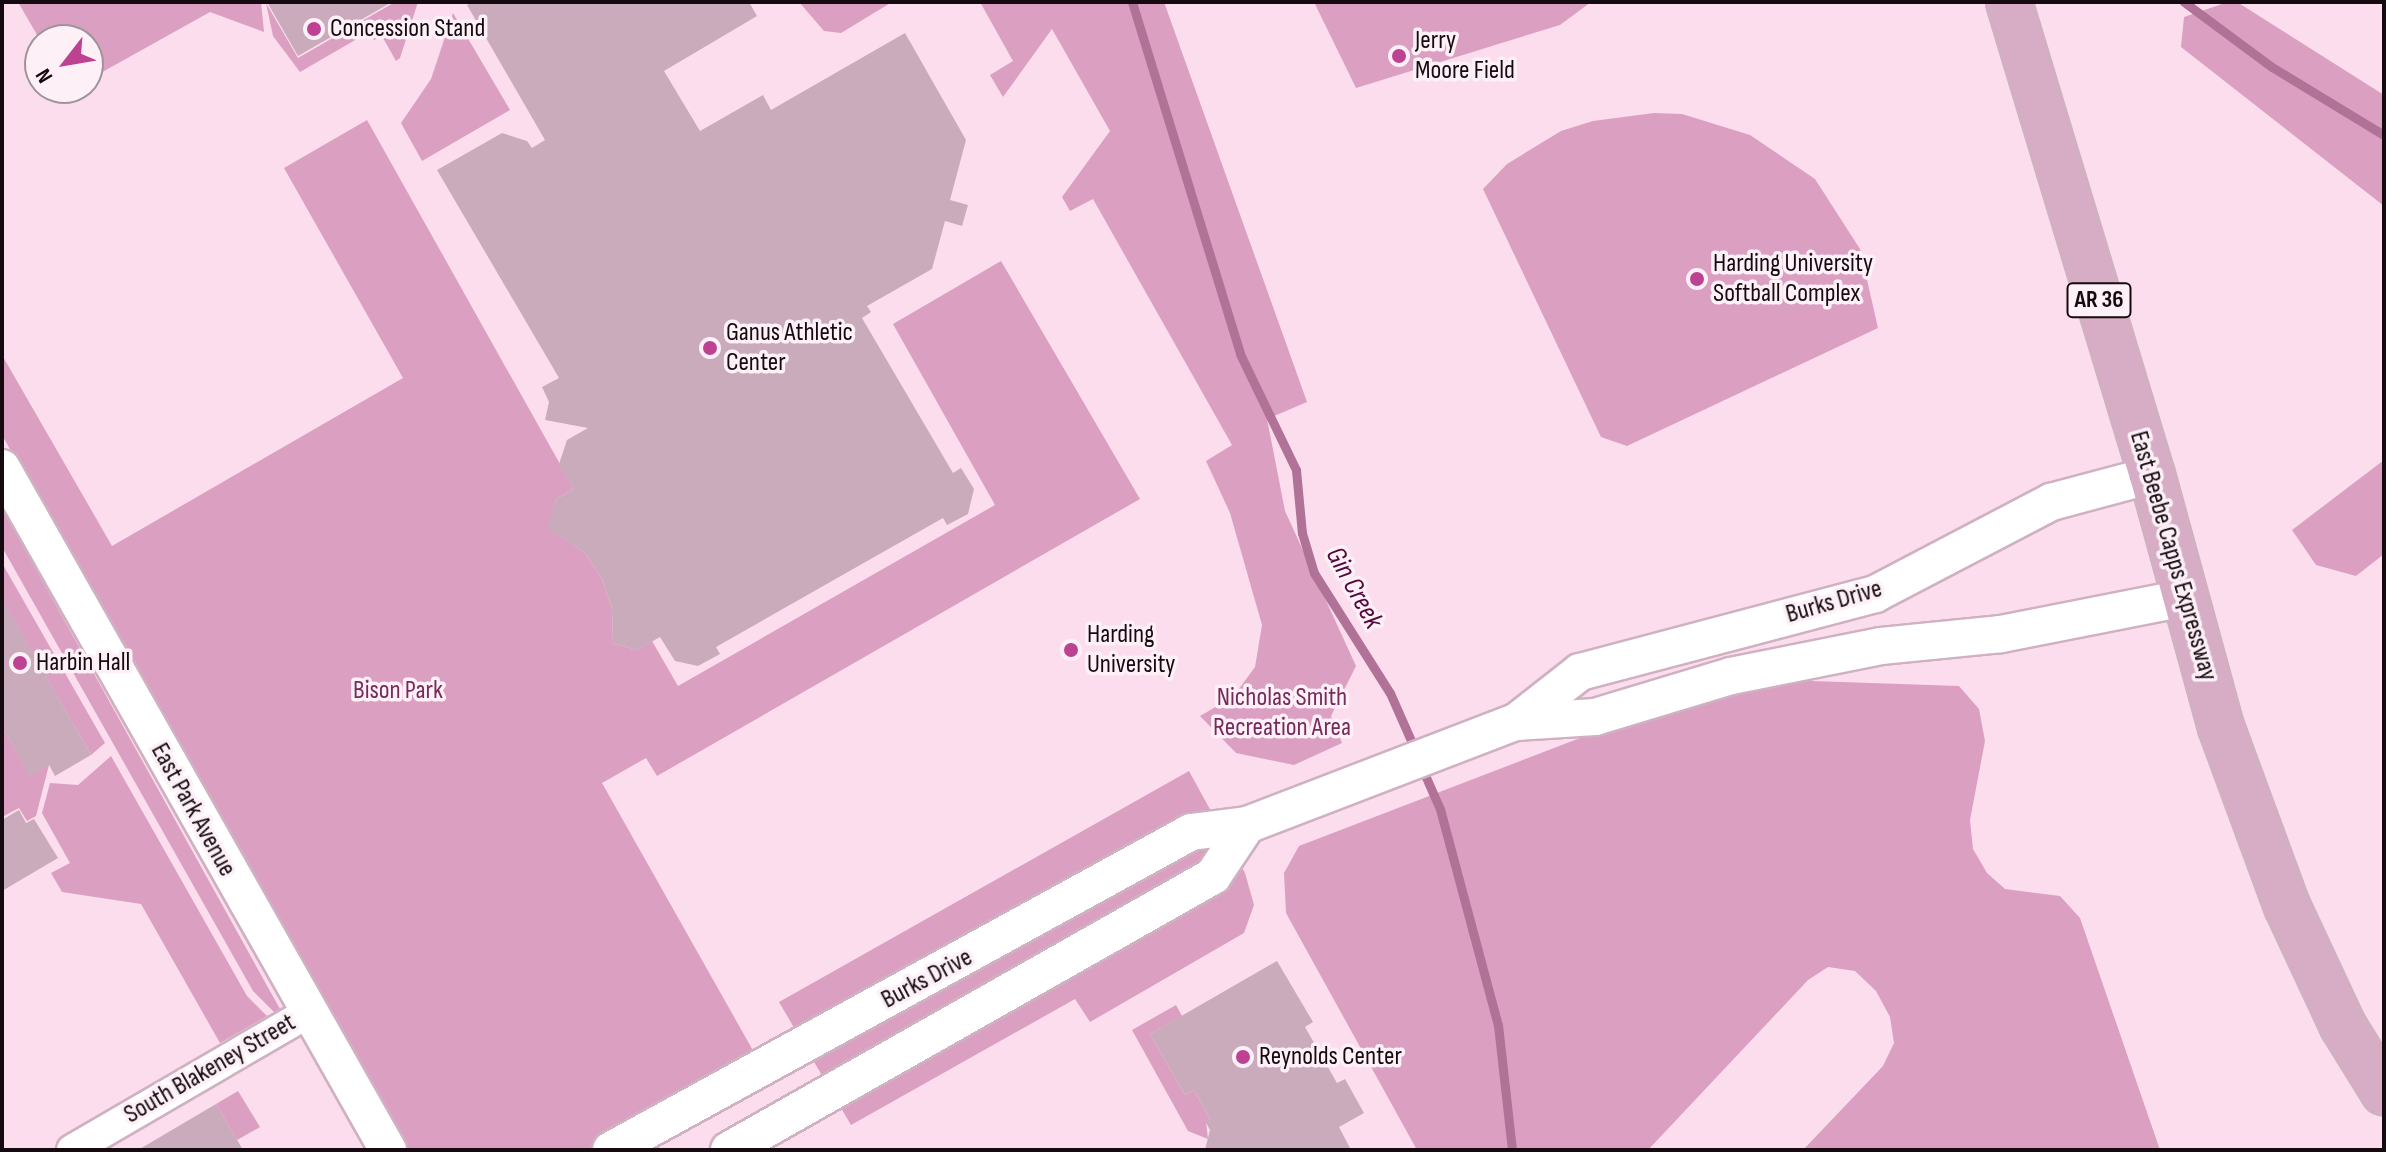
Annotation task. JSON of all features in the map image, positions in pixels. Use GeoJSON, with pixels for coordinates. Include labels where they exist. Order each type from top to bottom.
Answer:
{"type":"FeatureCollection","features":[{"type":"Feature","properties":{"kind":"main road","name":"East Beebe Capps Expressway"},"geometry":{"type":"LineString","coordinates":[[2009,2],[2152,475],[2221,727],[2287,906],[2343,1026],[2384,1092]]}},
{"type":"Feature","properties":{"kind":"street","name":"East Park Avenue"},"geometry":{"type":"LineString","coordinates":[[2,468],[307,1013],[388,1150]]}},
{"type":"Feature","properties":{"kind":"street","name":"Burks Drive"},"geometry":{"type":"LineString","coordinates":[[611,1150],[1191,832],[1247,825],[1516,722],[1580,672],[1875,594],[2051,502],[2152,475]]}},
{"type":"Feature","properties":{"kind":"street","name":"Burks Drive"},"geometry":{"type":"LineString","coordinates":[[1516,722],[1595,717],[1731,676],[1881,646],[2001,634],[2185,598]]}},
{"type":"Feature","properties":{"kind":"street","name":"Burks Drive"},"geometry":{"type":"LineString","coordinates":[[729,1150],[1213,876],[1247,825]]}},
{"type":"Feature","properties":{"kind":"street","name":"South Blakeney Street"},"geometry":{"type":"LineString","coordinates":[[72,1150],[307,1013]]}},
{"type":"Feature","properties":{"kind":"green space"},"geometry":{"type":"Polygon","coordinates":[[[18,2],[261,2],[264,32],[210,12],[104,71],[104,24],[31,24],[18,2]]]}},
{"type":"Feature","properties":{"kind":"green space"},"geometry":{"type":"Polygon","coordinates":[[[395,2],[418,2],[400,58],[396,61],[382,36],[374,40],[369,32],[300,72],[273,36],[266,3],[298,58],[395,2]]]}},
{"type":"Feature","properties":{"kind":"green space"},"geometry":{"type":"Polygon","coordinates":[[[799,2],[892,2],[841,33],[824,31],[799,2]]]}},
{"type":"Feature","properties":{"kind":"green space","name":"Nicholas Smith Recreation Area"},"geometry":{"type":"Polygon","coordinates":[[[980,2],[1164,2],[1307,402],[1267,419],[1285,511],[1356,666],[1331,716],[1342,743],[1294,765],[1236,753],[1200,716],[1233,697],[1255,667],[1262,625],[1230,513],[1206,461],[1232,445],[1093,199],[1070,211],[1062,197],[1110,131],[1052,29],[1003,97],[990,75],[1013,61],[980,2]]]}},
{"type":"Feature","properties":{"kind":"green space","name":"Jerry Moore Field"},"geometry":{"type":"Polygon","coordinates":[[[1314,2],[1591,2],[1560,25],[1356,88],[1314,2]]]}},
{"type":"Feature","properties":{"kind":"green space"},"geometry":{"type":"Polygon","coordinates":[[[2228,2],[2237,2],[2384,95],[2384,206],[2181,47],[2184,17],[2228,2]]]}},
{"type":"Feature","properties":{"kind":"green space"},"geometry":{"type":"Polygon","coordinates":[[[453,13],[510,110],[422,161],[401,123],[431,79],[453,13]]]}},
{"type":"Feature","properties":{"kind":"green space","name":"Harding University Softball Complex"},"geometry":{"type":"Polygon","coordinates":[[[1654,113],[1682,114],[1750,135],[1815,179],[1860,249],[1878,328],[1627,446],[1601,437],[1483,189],[1507,164],[1561,131],[1593,121],[1654,113]]]}},
{"type":"Feature","properties":{"kind":"green space","name":"Bison Park"},"geometry":{"type":"Polygon","coordinates":[[[367,120],[574,489],[556,499],[548,528],[585,553],[602,579],[612,609],[613,643],[637,650],[652,641],[678,686],[995,505],[893,324],[1001,261],[1140,499],[657,776],[646,758],[602,783],[755,1054],[591,1150],[404,1150],[2,435],[2,355],[112,546],[403,378],[284,168],[367,120]]]}},
{"type":"Feature","properties":{"kind":"green space"},"geometry":{"type":"Polygon","coordinates":[[[2384,460],[2384,554],[2356,576],[2316,565],[2292,530],[2384,460]]]}},
{"type":"Feature","properties":{"kind":"green space"},"geometry":{"type":"Polygon","coordinates":[[[2,508],[280,1009],[274,1012],[253,991],[2,547],[2,508]]]}},
{"type":"Feature","properties":{"kind":"green space"},"geometry":{"type":"Polygon","coordinates":[[[2,563],[105,743],[91,755],[2,600],[2,563]]]}},
{"type":"Feature","properties":{"kind":"green space"},"geometry":{"type":"Polygon","coordinates":[[[1782,680],[1959,686],[1979,709],[1985,741],[1970,820],[1973,849],[1987,873],[2005,889],[2060,896],[2080,918],[2160,1150],[1803,1150],[1883,1066],[1894,1043],[1890,1017],[1876,991],[1855,971],[1828,967],[1808,980],[1648,1150],[1417,1150],[1286,913],[1284,873],[1299,846],[1601,730],[1782,680]]]}},
{"type":"Feature","properties":{"kind":"green space"},"geometry":{"type":"Polygon","coordinates":[[[2,727],[30,775],[49,765],[36,816],[27,821],[19,808],[2,817],[2,727]]]}},
{"type":"Feature","properties":{"kind":"green space"},"geometry":{"type":"Polygon","coordinates":[[[111,756],[247,996],[267,1016],[220,1043],[141,904],[62,892],[51,873],[70,863],[42,813],[50,783],[78,785],[111,756]]]}},
{"type":"Feature","properties":{"kind":"green space"},"geometry":{"type":"Polygon","coordinates":[[[1189,771],[1245,873],[1254,905],[1244,933],[1090,1022],[1075,999],[851,1125],[779,1002],[1189,771]]]}},
{"type":"Feature","properties":{"kind":"green space"},"geometry":{"type":"Polygon","coordinates":[[[1176,1005],[1182,1016],[1150,1034],[1185,1095],[1194,1090],[1210,1119],[1206,1121],[1208,1139],[1188,1131],[1132,1030],[1176,1005]]]}},
{"type":"Feature","properties":{"kind":"green space"},"geometry":{"type":"Polygon","coordinates":[[[238,1091],[260,1127],[237,1140],[216,1104],[238,1091]]]}},
{"type":"Feature","properties":{"kind":"building","name":"Concession Stand"},"geometry":{"type":"Polygon","coordinates":[[[267,2],[392,2],[298,56],[267,2]]]}},
{"type":"Feature","properties":{"kind":"building","name":"Ganus Athletic Center"},"geometry":{"type":"Polygon","coordinates":[[[472,2],[749,2],[757,16],[664,71],[700,131],[763,95],[771,110],[905,33],[966,140],[950,200],[968,205],[962,226],[945,221],[932,269],[867,306],[871,312],[862,318],[953,473],[961,468],[974,489],[968,514],[947,525],[943,518],[716,647],[720,654],[698,666],[675,661],[660,637],[637,650],[613,643],[612,609],[602,579],[585,553],[547,528],[556,499],[574,489],[559,464],[567,440],[588,428],[545,420],[549,402],[542,387],[559,378],[437,170],[502,133],[527,141],[532,148],[545,140],[467,5],[472,2]]]}},
{"type":"Feature","properties":{"kind":"building","name":"Harbin Hall"},"geometry":{"type":"Polygon","coordinates":[[[2,599],[91,755],[55,776],[49,765],[30,776],[2,727],[2,599]]]}},
{"type":"Feature","properties":{"kind":"building"},"geometry":{"type":"Polygon","coordinates":[[[19,810],[26,823],[34,819],[58,858],[2,891],[2,820],[19,810]]]}},
{"type":"Feature","properties":{"kind":"building","name":"Reynolds Center"},"geometry":{"type":"Polygon","coordinates":[[[1277,961],[1313,1022],[1305,1027],[1337,1083],[1345,1079],[1364,1113],[1339,1127],[1351,1150],[1205,1150],[1210,1130],[1205,1121],[1210,1119],[1194,1090],[1185,1095],[1150,1034],[1277,961]]]}},
{"type":"Feature","properties":{"kind":"building"},"geometry":{"type":"Polygon","coordinates":[[[216,1104],[243,1150],[138,1150],[216,1104]]]}},
{"type":"Feature","properties":{"kind":"waterway","name":"Gin Creek"},"geometry":{"type":"LineString","coordinates":[[1132,2],[1240,354],[1296,470],[1302,533],[1314,573],[1390,693],[1416,752]]}},
{"type":"Feature","properties":{"kind":"waterway"},"geometry":{"type":"LineString","coordinates":[[2184,2],[2272,67],[2384,135]]}},
{"type":"Feature","properties":{"kind":"waterway","name":"Gin Creek"},"geometry":{"type":"LineString","coordinates":[[1421,766],[1440,809],[1498,1025],[1512,1150]]}},
{"type":"Feature","properties":{"kind":"place","name":"Concession Stand"},"geometry":{"type":"Point","coordinates":[314,29]}},
{"type":"Feature","properties":{"kind":"place","name":"Jerry Moore Field"},"geometry":{"type":"Point","coordinates":[1399,56]}},
{"type":"Feature","properties":{"kind":"place","name":"Harding University Softball Complex"},"geometry":{"type":"Point","coordinates":[1697,279]}},
{"type":"Feature","properties":{"kind":"place","name":"Ganus Athletic Center"},"geometry":{"type":"Point","coordinates":[710,348]}},
{"type":"Feature","properties":{"kind":"place","name":"Harding University"},"geometry":{"type":"Point","coordinates":[1071,650]}},
{"type":"Feature","properties":{"kind":"place","name":"Harbin Hall"},"geometry":{"type":"Point","coordinates":[20,663]}},
{"type":"Feature","properties":{"kind":"place","name":"Reynolds Center"},"geometry":{"type":"Point","coordinates":[1243,1057]}}]}
